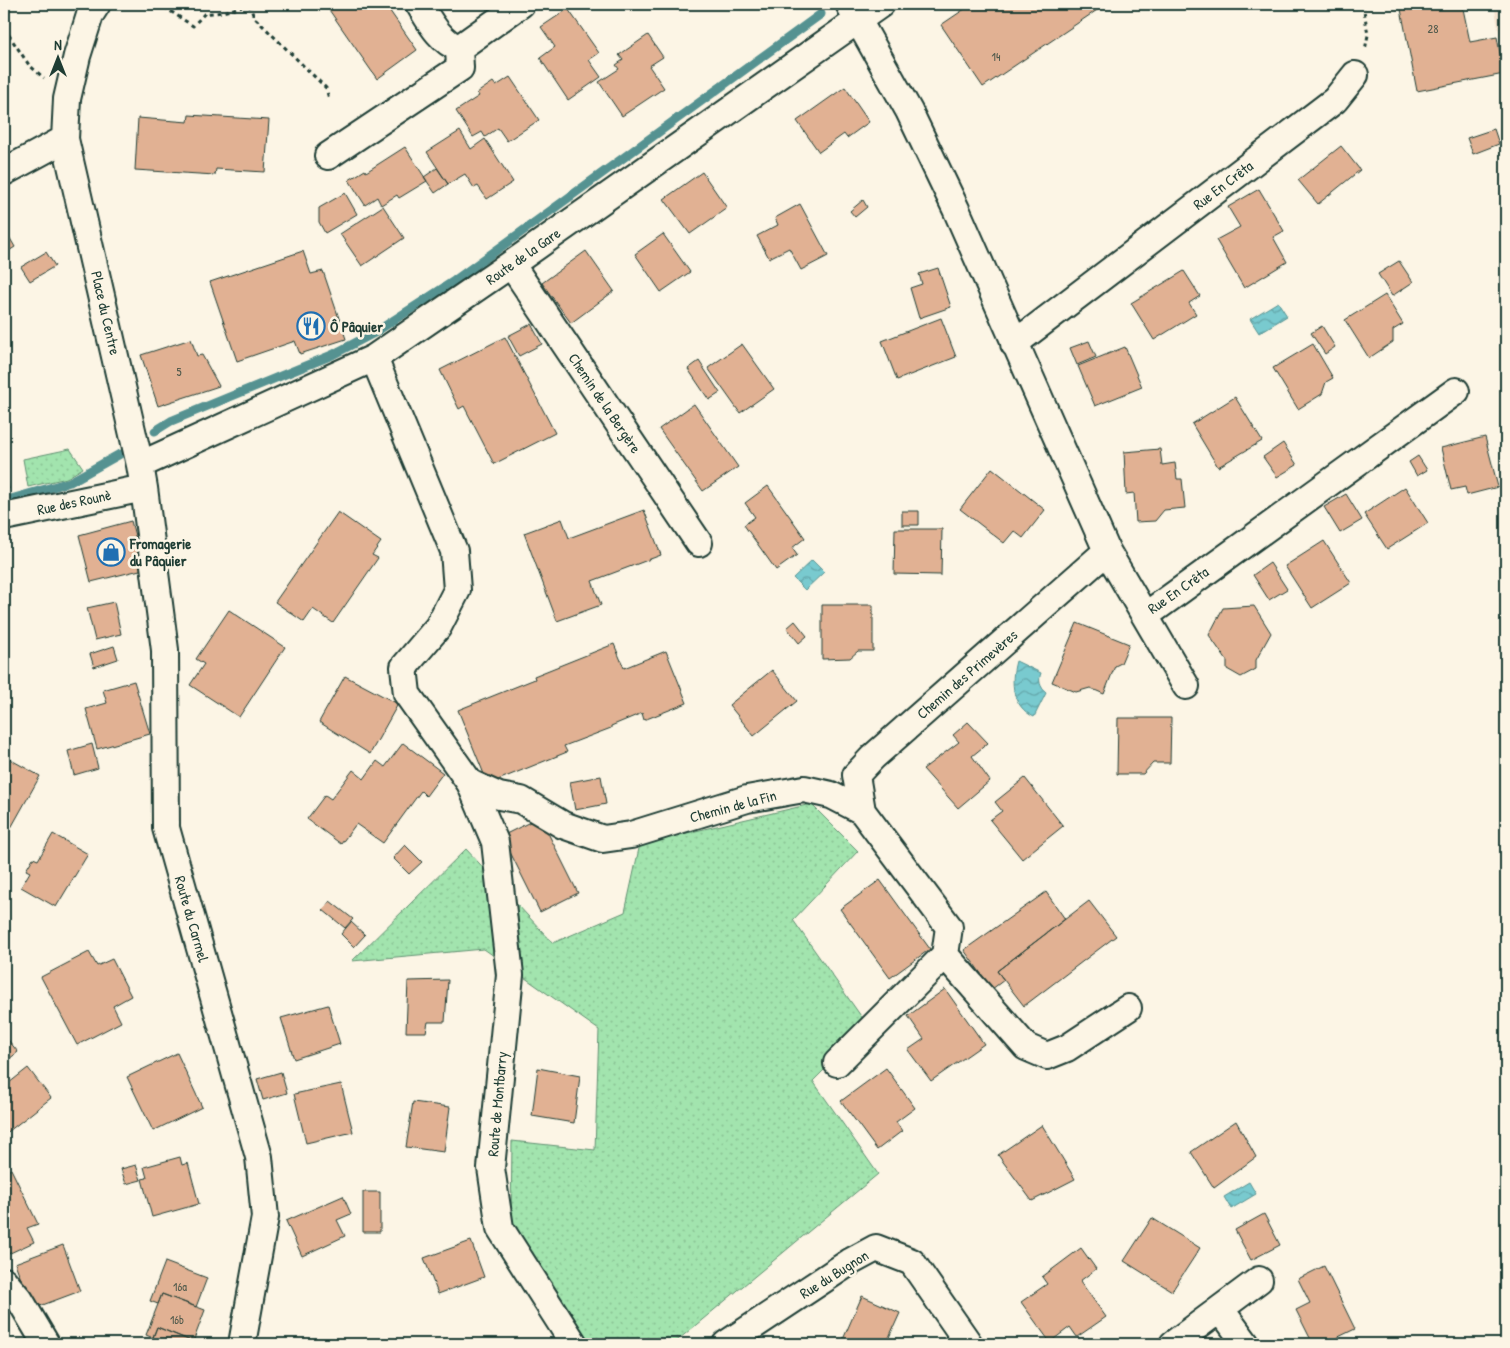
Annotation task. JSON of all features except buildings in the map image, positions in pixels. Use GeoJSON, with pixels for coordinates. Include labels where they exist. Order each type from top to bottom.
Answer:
{"type":"FeatureCollection","features":[{"type":"Feature","properties":{"kind":"street","name":"Place du Centre"},"geometry":{"type":"LineString","coordinates":[[97,4],[90,15],[67,98],[65,138],[142,476]]}},
{"type":"Feature","properties":{"kind":"street"},"geometry":{"type":"LineString","coordinates":[[418,4],[435,29],[451,45],[459,48]]}},
{"type":"Feature","properties":{"kind":"street"},"geometry":{"type":"LineString","coordinates":[[459,48],[521,4]]}},
{"type":"Feature","properties":{"kind":"street","name":"Route de la Gare"},"geometry":{"type":"LineString","coordinates":[[142,476],[374,358],[511,264],[853,12],[881,4]]}},
{"type":"Feature","properties":{"kind":"street","name":"Rue En Crêta"},"geometry":{"type":"LineString","coordinates":[[853,12],[909,111],[956,209],[1107,551],[1186,686]]}},
{"type":"Feature","properties":{"kind":"street"},"geometry":{"type":"LineString","coordinates":[[328,156],[460,68],[459,48]]}},
{"type":"Feature","properties":{"kind":"street","name":"Rue En Crêta"},"geometry":{"type":"LineString","coordinates":[[1014,344],[1334,100],[1355,75]]}},
{"type":"Feature","properties":{"kind":"street"},"geometry":{"type":"LineString","coordinates":[[4,172],[65,138]]}},
{"type":"Feature","properties":{"kind":"street","name":"Chemin de la Bergère"},"geometry":{"type":"LineString","coordinates":[[511,264],[700,543]]}},
{"type":"Feature","properties":{"kind":"street","name":"Route de Montbarry"},"geometry":{"type":"LineString","coordinates":[[374,358],[454,551],[457,590],[438,627],[404,667],[407,694],[470,783],[495,842],[510,975],[491,1168],[500,1228],[574,1344]]}},
{"type":"Feature","properties":{"kind":"street","name":"Rue En Crêta"},"geometry":{"type":"LineString","coordinates":[[1145,616],[1456,391]]}},
{"type":"Feature","properties":{"kind":"street","name":"Rue des Rounè"},"geometry":{"type":"LineString","coordinates":[[4,517],[142,476]]}},
{"type":"Feature","properties":{"kind":"street","name":"Route du Carmel"},"geometry":{"type":"LineString","coordinates":[[142,476],[164,650],[166,828],[259,1157],[265,1217],[242,1344]]}},
{"type":"Feature","properties":{"kind":"street","name":"Chemin des Primevères"},"geometry":{"type":"LineString","coordinates":[[862,811],[856,775],[873,757],[1107,551]]}},
{"type":"Feature","properties":{"kind":"street","name":"Chemin de la Fin"},"geometry":{"type":"LineString","coordinates":[[470,783],[499,796],[521,800],[563,824],[603,839],[631,835],[747,799],[804,789],[831,795],[862,811],[949,926],[944,955]]}},
{"type":"Feature","properties":{"kind":"street"},"geometry":{"type":"LineString","coordinates":[[836,1063],[944,955],[1026,1047],[1047,1056],[1067,1048],[1128,1008]]}},
{"type":"Feature","properties":{"kind":"street","name":"Rue du Bugnon"},"geometry":{"type":"LineString","coordinates":[[726,1344],[850,1262],[876,1248],[912,1262],[969,1344]]}},
{"type":"Feature","properties":{"kind":"street"},"geometry":{"type":"LineString","coordinates":[[1173,1344],[1260,1280]]}},
{"type":"Feature","properties":{"kind":"street"},"geometry":{"type":"LineString","coordinates":[[4,1281],[20,1300],[46,1344]]}},
{"type":"Feature","properties":{"kind":"street"},"geometry":{"type":"LineString","coordinates":[[1220,1310],[1246,1344]]}},
{"type":"Feature","properties":{"kind":"path"},"geometry":{"type":"LineString","coordinates":[[164,7],[193,26],[205,13],[215,14],[248,4],[254,17],[326,88],[329,99]]}},
{"type":"Feature","properties":{"kind":"path"},"geometry":{"type":"LineString","coordinates":[[1355,75],[1366,49],[1368,35],[1363,4]]}},
{"type":"Feature","properties":{"kind":"path"},"geometry":{"type":"LineString","coordinates":[[4,28],[29,65],[67,98]]}},
{"type":"Feature","properties":{"kind":"shaded area"},"geometry":{"type":"Polygon","coordinates":[[[1494,4],[1506,4],[1506,72],[1494,4]]]}},
{"type":"Feature","properties":{"kind":"green space"},"geometry":{"type":"Polygon","coordinates":[[[70,449],[83,468],[67,478],[28,487],[23,459],[70,449]]]}},
{"type":"Feature","properties":{"kind":"green space"},"geometry":{"type":"Polygon","coordinates":[[[811,804],[858,851],[793,920],[868,1026],[813,1081],[878,1174],[673,1344],[585,1344],[511,1224],[512,1141],[595,1150],[599,1030],[484,949],[352,961],[466,849],[553,943],[625,912],[640,844],[811,804]]]}},
{"type":"Feature","properties":{"kind":"water"},"geometry":{"type":"Polygon","coordinates":[[[1278,302],[1287,316],[1259,333],[1250,319],[1278,302]]]}},
{"type":"Feature","properties":{"kind":"water"},"geometry":{"type":"Polygon","coordinates":[[[812,560],[824,572],[805,590],[793,578],[812,560]]]}},
{"type":"Feature","properties":{"kind":"water"},"geometry":{"type":"Polygon","coordinates":[[[1016,661],[1041,673],[1040,683],[1046,693],[1034,717],[1021,707],[1014,693],[1013,677],[1016,661]]]}},
{"type":"Feature","properties":{"kind":"water"},"geometry":{"type":"Polygon","coordinates":[[[1249,1182],[1256,1194],[1231,1209],[1224,1197],[1249,1182]]]}},
{"type":"Feature","properties":{"kind":"waterway"},"geometry":{"type":"LineString","coordinates":[[155,431],[171,421],[332,355],[374,333],[454,281],[821,14]]}},
{"type":"Feature","properties":{"kind":"waterway"},"geometry":{"type":"LineString","coordinates":[[4,501],[70,482],[120,454]]}},
{"type":"Feature","properties":{"kind":"place","name":"Ô Pâquier"},"geometry":{"type":"Point","coordinates":[311,326]}},
{"type":"Feature","properties":{"kind":"place","name":"Fromagerie du Pâquier"},"geometry":{"type":"Point","coordinates":[111,552]}}]}
